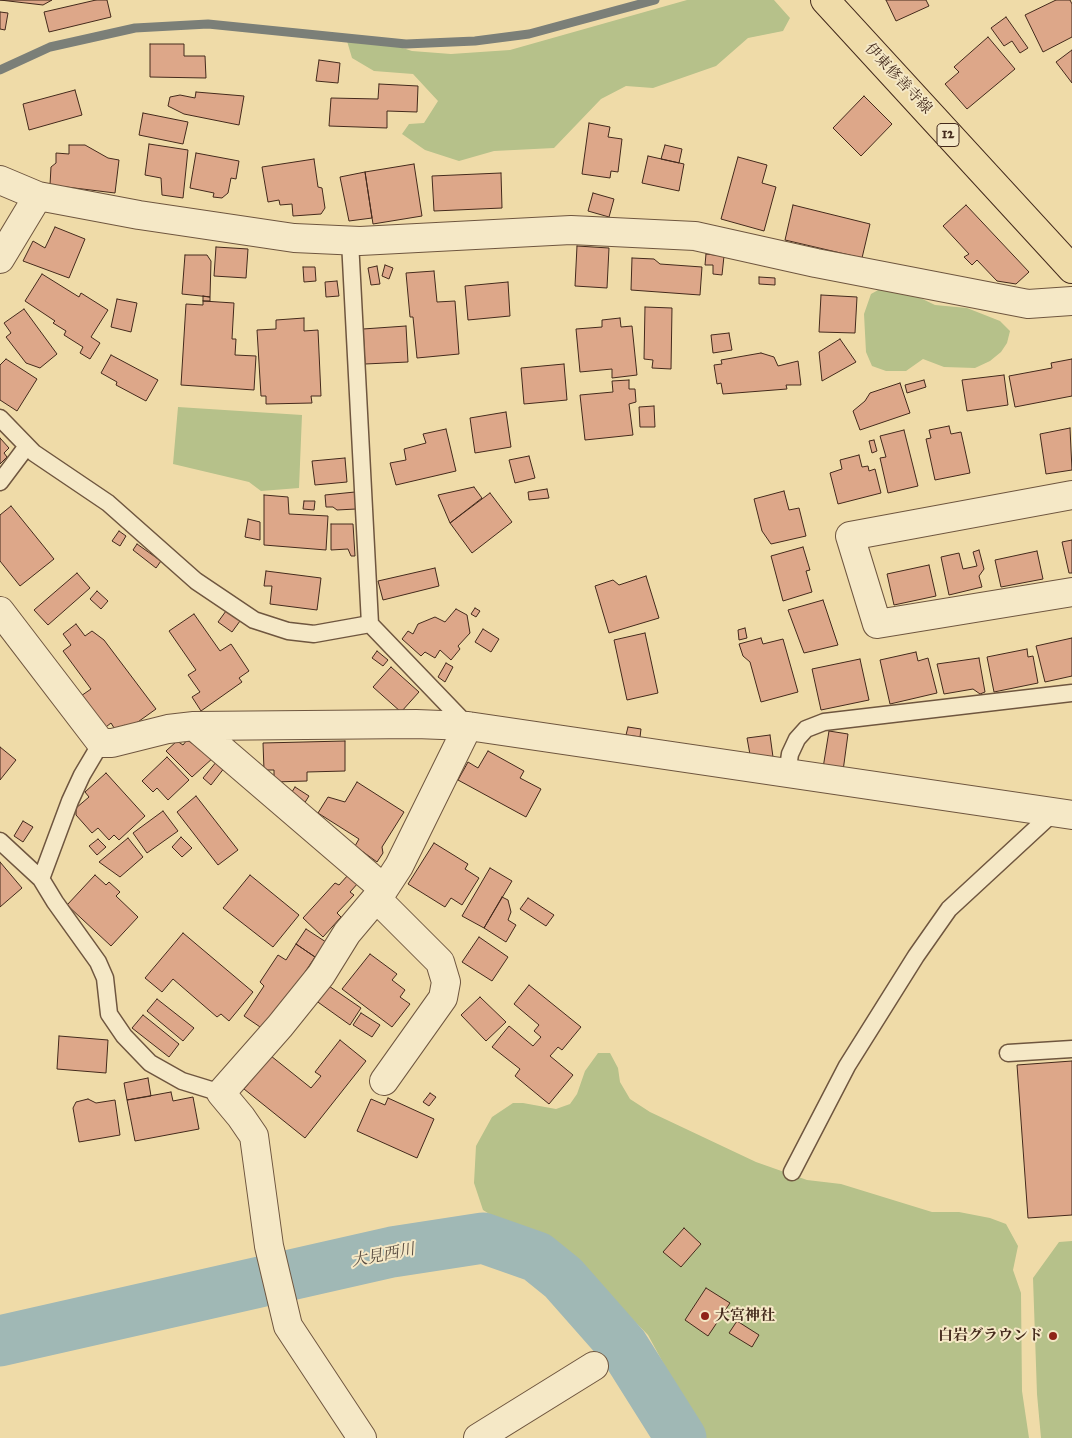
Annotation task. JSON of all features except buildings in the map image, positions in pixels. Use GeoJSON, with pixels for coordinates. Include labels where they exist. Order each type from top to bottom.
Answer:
{"type":"FeatureCollection","features":[{"type":"Feature","properties":{"kind":"main road","name":"伊東修善寺線"},"geometry":{"type":"LineString","coordinates":[[825,0],[1072,270]]}},
{"type":"Feature","properties":{"kind":"street"},"geometry":{"type":"LineString","coordinates":[[0,180],[38,196],[138,215],[294,238],[350,240],[571,230],[695,236],[816,263],[1028,304],[1072,301]]}},
{"type":"Feature","properties":{"kind":"street"},"geometry":{"type":"LineString","coordinates":[[0,259],[38,196]]}},
{"type":"Feature","properties":{"kind":"street"},"geometry":{"type":"LineString","coordinates":[[1072,495],[850,536],[877,624],[1072,592]]}},
{"type":"Feature","properties":{"kind":"street"},"geometry":{"type":"LineString","coordinates":[[0,611],[101,743],[112,743],[168,729],[194,726],[416,724],[468,726],[1063,814]]}},
{"type":"Feature","properties":{"kind":"street"},"geometry":{"type":"LineString","coordinates":[[194,726],[381,894],[440,962],[446,982],[443,998],[384,1081]]}},
{"type":"Feature","properties":{"kind":"street"},"geometry":{"type":"LineString","coordinates":[[362,1438],[288,1326],[283,1312],[269,1246],[254,1136],[241,1116],[221,1093],[280,1026],[321,975],[347,933],[381,894],[400,866],[468,726]]}},
{"type":"Feature","properties":{"kind":"street"},"geometry":{"type":"LineString","coordinates":[[478,1438],[594,1366]]}},
{"type":"Feature","properties":{"kind":"lane"},"geometry":{"type":"LineString","coordinates":[[350,240],[370,624],[468,726]]}},
{"type":"Feature","properties":{"kind":"lane"},"geometry":{"type":"LineString","coordinates":[[0,418],[34,453],[108,503],[196,582],[254,620],[288,631],[314,634],[345,630],[370,624]]}},
{"type":"Feature","properties":{"kind":"lane"},"geometry":{"type":"LineString","coordinates":[[0,482],[27,446]]}},
{"type":"Feature","properties":{"kind":"lane"},"geometry":{"type":"LineString","coordinates":[[787,774],[790,754],[797,739],[806,729],[824,722],[1072,693]]}},
{"type":"Feature","properties":{"kind":"lane"},"geometry":{"type":"LineString","coordinates":[[41,879],[82,775],[101,743]]}},
{"type":"Feature","properties":{"kind":"lane"},"geometry":{"type":"LineString","coordinates":[[792,1172],[847,1066],[916,956],[949,909],[1063,814]]}},
{"type":"Feature","properties":{"kind":"lane"},"geometry":{"type":"LineString","coordinates":[[0,841],[41,879],[54,902],[98,962],[105,978],[109,1014],[124,1036],[150,1063],[182,1081],[221,1093]]}},
{"type":"Feature","properties":{"kind":"lane"},"geometry":{"type":"LineString","coordinates":[[1008,1053],[1072,1048]]}},
{"type":"Feature","properties":{"kind":"green space"},"geometry":{"type":"Polygon","coordinates":[[[687,0],[774,0],[790,18],[783,31],[748,38],[716,66],[653,88],[626,86],[601,99],[554,148],[494,151],[459,161],[425,150],[402,134],[409,124],[424,123],[438,101],[413,74],[374,71],[352,58],[347,41],[378,40],[412,51],[451,54],[510,50],[687,0]]]}},
{"type":"Feature","properties":{"kind":"green space"},"geometry":{"type":"Polygon","coordinates":[[[880,289],[914,295],[935,305],[967,308],[1000,321],[1010,331],[1007,343],[1001,352],[990,361],[975,368],[944,367],[923,359],[906,371],[886,371],[872,366],[866,352],[864,314],[871,294],[880,289]]]}},
{"type":"Feature","properties":{"kind":"green space"},"geometry":{"type":"Polygon","coordinates":[[[178,407],[302,415],[299,488],[261,491],[249,482],[173,464],[178,407]]]}},
{"type":"Feature","properties":{"kind":"green space"},"geometry":{"type":"Polygon","coordinates":[[[598,1053],[610,1053],[618,1068],[620,1082],[630,1099],[650,1112],[756,1162],[807,1180],[841,1184],[932,1212],[959,1212],[990,1218],[1006,1224],[1018,1246],[1013,1270],[1021,1293],[1022,1391],[1029,1438],[702,1438],[692,1427],[679,1392],[648,1335],[606,1292],[562,1253],[525,1230],[504,1223],[483,1210],[474,1183],[476,1146],[492,1117],[513,1103],[556,1109],[570,1104],[577,1094],[585,1071],[598,1053]]]}},
{"type":"Feature","properties":{"kind":"green space","name":"白岩グラウンド"},"geometry":{"type":"Polygon","coordinates":[[[1072,1241],[1072,1438],[1041,1438],[1037,1394],[1033,1278],[1059,1242],[1072,1241]]]}},
{"type":"Feature","properties":{"kind":"waterway"},"geometry":{"type":"LineString","coordinates":[[0,70],[50,47],[135,28],[208,24],[406,44],[475,41],[529,34],[655,0]]}},
{"type":"Feature","properties":{"kind":"waterway","name":"大見西川"},"geometry":{"type":"LineString","coordinates":[[0,1341],[392,1252],[483,1238],[537,1257],[563,1278],[623,1346],[681,1438]]}},
{"type":"Feature","properties":{"kind":"place","name":"大宮神社"},"geometry":{"type":"Point","coordinates":[705,1316]}},
{"type":"Feature","properties":{"kind":"place","name":"白岩グラウンド"},"geometry":{"type":"Point","coordinates":[1053,1336]}}]}
